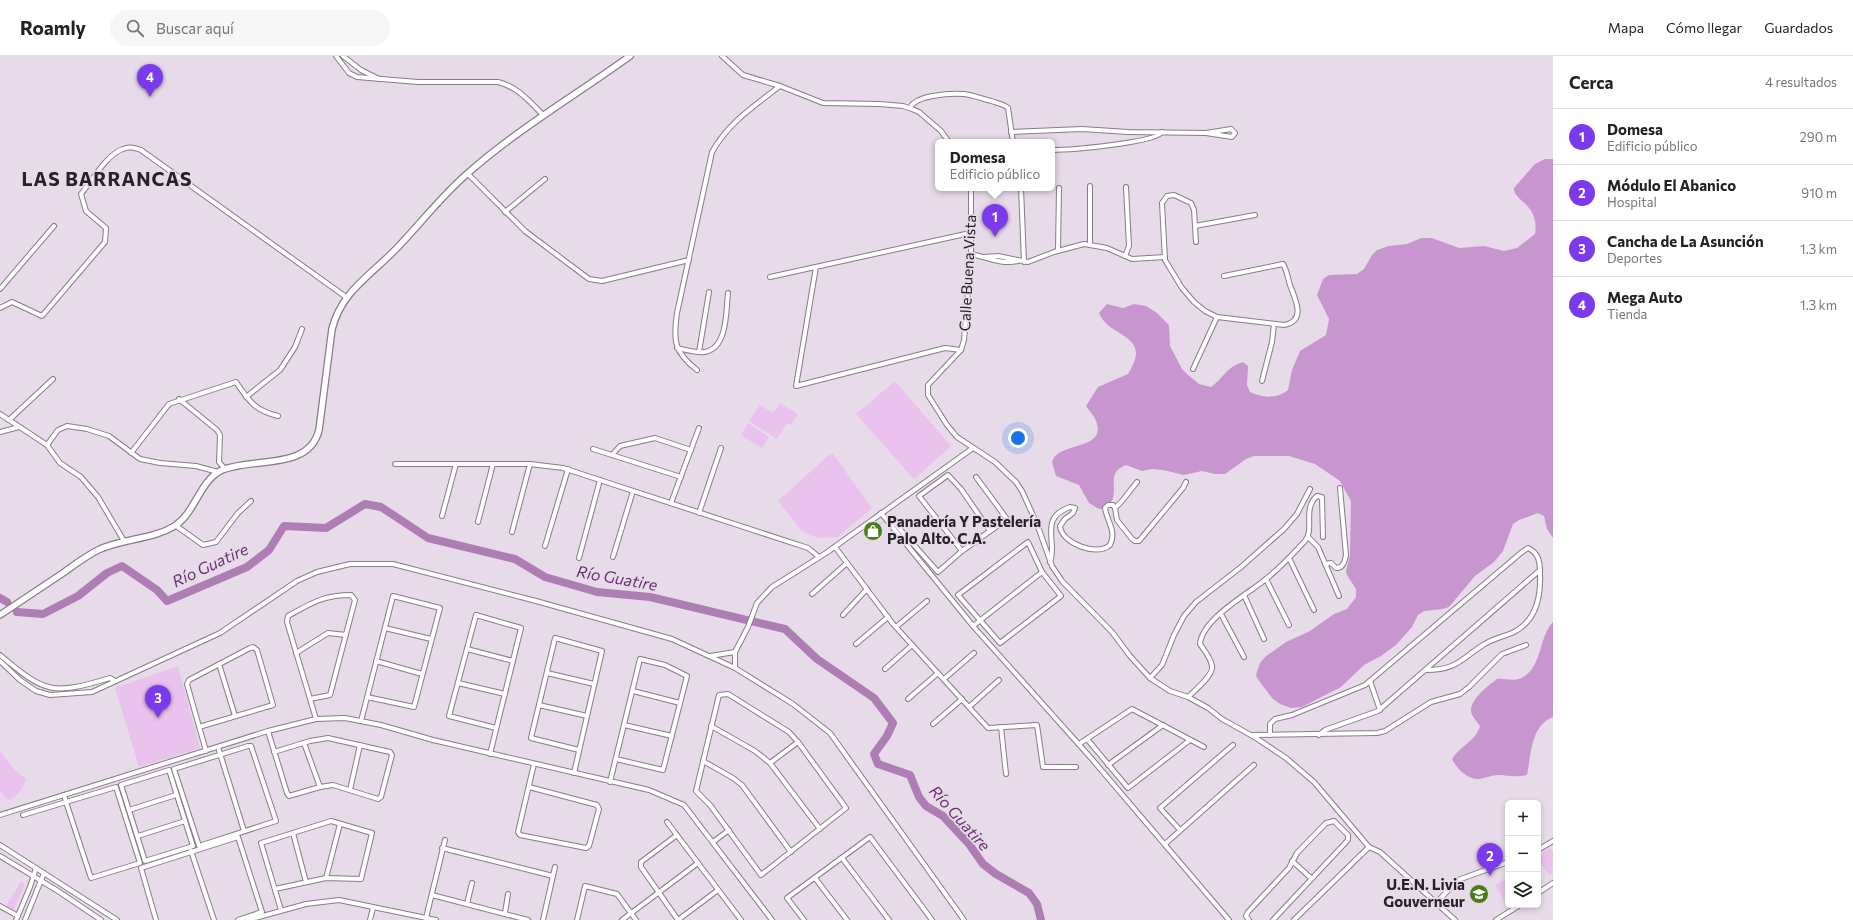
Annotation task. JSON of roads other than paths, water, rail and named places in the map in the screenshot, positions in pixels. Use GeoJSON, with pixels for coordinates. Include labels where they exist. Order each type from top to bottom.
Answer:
{"type":"FeatureCollection","features":[{"type":"Feature","properties":{"kind":"main road"},"geometry":{"type":"LineString","coordinates":[[0,616],[93,553],[124,542],[160,533],[175,525],[186,517],[205,486],[218,472],[226,469],[290,458],[304,453],[313,445],[319,430],[332,329],[337,313],[346,297],[393,252],[467,173],[542,115],[630,56]]}},
{"type":"Feature","properties":{"kind":"street"},"geometry":{"type":"LineString","coordinates":[[336,56],[349,73],[357,78],[418,82],[498,82],[509,85],[516,88],[542,115]]}},
{"type":"Feature","properties":{"kind":"street"},"geometry":{"type":"LineString","coordinates":[[343,56],[361,70],[381,80]]}},
{"type":"Feature","properties":{"kind":"street"},"geometry":{"type":"LineString","coordinates":[[722,56],[742,75],[780,86],[823,103],[879,104],[910,108],[919,112],[941,131],[947,139]]}},
{"type":"Feature","properties":{"kind":"street"},"geometry":{"type":"LineString","coordinates":[[697,370],[687,362],[677,348],[675,342],[675,326],[712,152],[721,137],[732,124],[780,86]]}},
{"type":"Feature","properties":{"kind":"street"},"geometry":{"type":"LineString","coordinates":[[910,108],[915,101],[924,98],[958,94],[968,95],[1006,106],[1012,139]]}},
{"type":"Feature","properties":{"kind":"street"},"geometry":{"type":"LineString","coordinates":[[1011,132],[1082,129],[1206,132],[1232,129],[1235,133],[1232,137],[1206,132]]}},
{"type":"Feature","properties":{"kind":"street"},"geometry":{"type":"LineString","coordinates":[[1055,150],[1131,142],[1157,137],[1162,132]]}},
{"type":"Feature","properties":{"kind":"street"},"geometry":{"type":"LineString","coordinates":[[0,308],[12,302],[42,316],[105,242],[106,228],[86,211],[81,194],[112,155],[122,149],[131,147],[141,150],[346,297]]}},
{"type":"Feature","properties":{"kind":"street"},"geometry":{"type":"LineString","coordinates":[[467,173],[525,231],[589,279],[602,281],[689,260]]}},
{"type":"Feature","properties":{"kind":"street"},"geometry":{"type":"LineString","coordinates":[[505,212],[545,179]]}},
{"type":"Feature","properties":{"kind":"street"},"geometry":{"type":"LineString","coordinates":[[1090,186],[1090,245]]}},
{"type":"Feature","properties":{"kind":"street"},"geometry":{"type":"LineString","coordinates":[[1125,256],[1129,246],[1126,187]]}},
{"type":"Feature","properties":{"kind":"street"},"geometry":{"type":"LineString","coordinates":[[1058,251],[1059,188]]}},
{"type":"Feature","properties":{"kind":"street","name":"Calle Buena Vista"},"geometry":{"type":"LineString","coordinates":[[971,191],[970,233],[972,254],[964,340],[961,350],[928,385],[928,395],[946,425],[957,437],[995,462],[1016,482],[1022,491],[1037,524],[1050,562],[1062,581],[1112,632],[1130,656],[1150,678],[1170,691],[1188,697],[1208,708],[1222,719],[1286,758],[1314,782],[1368,847]]}},
{"type":"Feature","properties":{"kind":"street"},"geometry":{"type":"LineString","coordinates":[[1021,191],[1024,262]]}},
{"type":"Feature","properties":{"kind":"street"},"geometry":{"type":"LineString","coordinates":[[1196,242],[1193,207],[1190,202],[1174,195],[1166,197],[1162,203],[1166,263],[1186,294],[1201,308],[1217,317],[1284,325],[1290,324],[1298,313],[1298,305],[1284,265],[1279,264],[1224,276]]}},
{"type":"Feature","properties":{"kind":"street"},"geometry":{"type":"LineString","coordinates":[[1195,226],[1255,215]]}},
{"type":"Feature","properties":{"kind":"street"},"geometry":{"type":"LineString","coordinates":[[0,289],[54,226]]}},
{"type":"Feature","properties":{"kind":"street"},"geometry":{"type":"LineString","coordinates":[[770,277],[970,233]]}},
{"type":"Feature","properties":{"kind":"street"},"geometry":{"type":"LineString","coordinates":[[972,254],[992,260],[1024,262],[1080,245],[1090,245],[1107,248],[1134,259],[1165,257]]}},
{"type":"Feature","properties":{"kind":"street"},"geometry":{"type":"LineString","coordinates":[[816,267],[796,386],[945,348],[961,350]]}},
{"type":"Feature","properties":{"kind":"street"},"geometry":{"type":"LineString","coordinates":[[699,352],[709,292]]}},
{"type":"Feature","properties":{"kind":"street"},"geometry":{"type":"LineString","coordinates":[[677,348],[707,352],[716,345],[722,337],[725,328],[728,293]]}},
{"type":"Feature","properties":{"kind":"street"},"geometry":{"type":"LineString","coordinates":[[1193,369],[1217,317]]}},
{"type":"Feature","properties":{"kind":"street"},"geometry":{"type":"LineString","coordinates":[[1262,381],[1272,342],[1274,324]]}},
{"type":"Feature","properties":{"kind":"street"},"geometry":{"type":"LineString","coordinates":[[246,397],[280,370],[295,347],[302,329]]}},
{"type":"Feature","properties":{"kind":"street"},"geometry":{"type":"LineString","coordinates":[[9,420],[53,379]]}},
{"type":"Feature","properties":{"kind":"street"},"geometry":{"type":"LineString","coordinates":[[131,453],[169,404],[179,399],[236,382],[252,405],[264,413],[278,416]]}},
{"type":"Feature","properties":{"kind":"street"},"geometry":{"type":"LineString","coordinates":[[179,399],[217,430],[220,435],[219,462],[226,469]]}},
{"type":"Feature","properties":{"kind":"street"},"geometry":{"type":"LineString","coordinates":[[0,414],[47,445],[60,462],[81,477],[98,497],[124,542]]}},
{"type":"Feature","properties":{"kind":"street"},"geometry":{"type":"LineString","coordinates":[[47,445],[58,430],[67,426],[87,429],[109,436],[140,459],[160,463],[196,466],[218,472]]}},
{"type":"Feature","properties":{"kind":"street"},"geometry":{"type":"LineString","coordinates":[[0,432],[19,427]]}},
{"type":"Feature","properties":{"kind":"street"},"geometry":{"type":"LineString","coordinates":[[671,503],[699,428]]}},
{"type":"Feature","properties":{"kind":"street"},"geometry":{"type":"LineString","coordinates":[[612,455],[620,446],[651,438],[691,450]]}},
{"type":"Feature","properties":{"kind":"street"},"geometry":{"type":"LineString","coordinates":[[700,513],[721,448]]}},
{"type":"Feature","properties":{"kind":"street"},"geometry":{"type":"LineString","coordinates":[[735,668],[735,652],[748,627],[757,603],[772,587],[835,547],[973,448]]}},
{"type":"Feature","properties":{"kind":"street"},"geometry":{"type":"LineString","coordinates":[[593,449],[681,477]]}},
{"type":"Feature","properties":{"kind":"street"},"geometry":{"type":"LineString","coordinates":[[395,464],[530,464],[568,469],[808,548],[819,558]]}},
{"type":"Feature","properties":{"kind":"street"},"geometry":{"type":"LineString","coordinates":[[442,516],[456,464]]}},
{"type":"Feature","properties":{"kind":"street"},"geometry":{"type":"LineString","coordinates":[[478,522],[493,464]]}},
{"type":"Feature","properties":{"kind":"street"},"geometry":{"type":"LineString","coordinates":[[512,532],[530,464]]}},
{"type":"Feature","properties":{"kind":"street"},"geometry":{"type":"LineString","coordinates":[[545,546],[568,469]]}},
{"type":"Feature","properties":{"kind":"street"},"geometry":{"type":"LineString","coordinates":[[918,496],[948,475],[961,489],[990,531]]}},
{"type":"Feature","properties":{"kind":"street"},"geometry":{"type":"LineString","coordinates":[[890,518],[938,572],[962,551],[1007,519],[976,477]]}},
{"type":"Feature","properties":{"kind":"street"},"geometry":{"type":"LineString","coordinates":[[578,558],[600,480]]}},
{"type":"Feature","properties":{"kind":"street"},"geometry":{"type":"LineString","coordinates":[[1115,508],[1122,502],[1137,482]]}},
{"type":"Feature","properties":{"kind":"street"},"geometry":{"type":"LineString","coordinates":[[1050,562],[1052,547],[1050,529],[1052,523],[1062,511],[1070,507],[1075,508],[1074,513],[1064,519],[1060,526],[1062,533],[1076,544],[1101,550],[1110,545],[1113,536],[1112,526],[1105,508],[1108,505],[1113,505],[1117,520],[1132,539],[1139,541],[1183,488],[1186,482]]}},
{"type":"Feature","properties":{"kind":"street"},"geometry":{"type":"LineString","coordinates":[[1325,564],[1331,563],[1336,568],[1339,568],[1342,566],[1346,555],[1340,488]]}},
{"type":"Feature","properties":{"kind":"street"},"geometry":{"type":"LineString","coordinates":[[1150,678],[1162,665],[1174,635],[1184,616],[1196,602],[1241,567],[1284,528],[1297,514],[1310,489]]}},
{"type":"Feature","properties":{"kind":"street"},"geometry":{"type":"LineString","coordinates":[[914,490],[962,551]]}},
{"type":"Feature","properties":{"kind":"street"},"geometry":{"type":"LineString","coordinates":[[613,557],[633,491]]}},
{"type":"Feature","properties":{"kind":"street"},"geometry":{"type":"LineString","coordinates":[[1188,697],[1212,672],[1212,664],[1200,644],[1203,632],[1221,614],[1266,579],[1289,558],[1308,537],[1310,505],[1317,496],[1322,498],[1323,537]]}},
{"type":"Feature","properties":{"kind":"street"},"geometry":{"type":"LineString","coordinates":[[175,525],[203,545],[216,542],[238,513],[251,501]]}},
{"type":"Feature","properties":{"kind":"street"},"geometry":{"type":"LineString","coordinates":[[881,513],[973,626],[1079,744],[1229,920]]}},
{"type":"Feature","properties":{"kind":"street"},"geometry":{"type":"LineString","coordinates":[[1308,537],[1318,547],[1340,596]]}},
{"type":"Feature","properties":{"kind":"street"},"geometry":{"type":"LineString","coordinates":[[1028,542],[1042,572],[1061,596],[1000,643],[958,595],[1028,542]]}},
{"type":"Feature","properties":{"kind":"street"},"geometry":{"type":"LineString","coordinates":[[835,547],[896,627],[988,728],[1037,725],[1043,767],[1076,767]]}},
{"type":"Feature","properties":{"kind":"street"},"geometry":{"type":"LineString","coordinates":[[1270,735],[1270,724],[1275,719],[1292,715],[1365,685],[1522,552],[1528,548],[1534,551],[1538,557],[1541,592],[1535,610],[1519,630],[1491,640],[1451,667],[1441,670],[1426,670]]}},
{"type":"Feature","properties":{"kind":"street"},"geometry":{"type":"LineString","coordinates":[[1289,558],[1314,610]]}},
{"type":"Feature","properties":{"kind":"street"},"geometry":{"type":"LineString","coordinates":[[812,594],[847,563]]}},
{"type":"Feature","properties":{"kind":"street"},"geometry":{"type":"LineString","coordinates":[[0,661],[20,680],[36,690],[50,695],[92,692],[220,633],[297,581],[317,572],[350,564],[393,564],[520,597],[672,639],[735,668],[793,704],[830,733],[964,920]]}},
{"type":"Feature","properties":{"kind":"street"},"geometry":{"type":"LineString","coordinates":[[1319,736],[1325,730],[1380,710],[1540,570]]}},
{"type":"Feature","properties":{"kind":"street"},"geometry":{"type":"LineString","coordinates":[[973,626],[1042,572]]}},
{"type":"Feature","properties":{"kind":"street"},"geometry":{"type":"LineString","coordinates":[[1266,579],[1289,625]]}},
{"type":"Feature","properties":{"kind":"street"},"geometry":{"type":"LineString","coordinates":[[844,615],[867,589]]}},
{"type":"Feature","properties":{"kind":"street"},"geometry":{"type":"LineString","coordinates":[[310,699],[330,695],[355,600],[351,595],[328,596],[317,600],[288,616],[287,622],[296,653],[316,719]]}},
{"type":"Feature","properties":{"kind":"street"},"geometry":{"type":"LineString","coordinates":[[1244,595],[1264,639]]}},
{"type":"Feature","properties":{"kind":"street"},"geometry":{"type":"LineString","coordinates":[[361,721],[367,696],[393,596],[440,608],[414,706],[367,696]]}},
{"type":"Feature","properties":{"kind":"street"},"geometry":{"type":"LineString","coordinates":[[896,627],[927,601]]}},
{"type":"Feature","properties":{"kind":"street"},"geometry":{"type":"LineString","coordinates":[[1221,614],[1244,657]]}},
{"type":"Feature","properties":{"kind":"street"},"geometry":{"type":"LineString","coordinates":[[490,754],[521,628],[476,615],[449,716],[496,728]]}},
{"type":"Feature","properties":{"kind":"street"},"geometry":{"type":"LineString","coordinates":[[856,644],[888,617]]}},
{"type":"Feature","properties":{"kind":"street"},"geometry":{"type":"LineString","coordinates":[[385,628],[431,639]]}},
{"type":"Feature","properties":{"kind":"street"},"geometry":{"type":"LineString","coordinates":[[296,653],[328,633],[346,635]]}},
{"type":"Feature","properties":{"kind":"street"},"geometry":{"type":"LineString","coordinates":[[574,773],[602,650],[555,638],[531,738],[579,750]]}},
{"type":"Feature","properties":{"kind":"street"},"geometry":{"type":"LineString","coordinates":[[885,669],[912,645]]}},
{"type":"Feature","properties":{"kind":"street"},"geometry":{"type":"LineString","coordinates":[[1251,736],[1319,736],[1377,733],[1386,731],[1421,707],[1431,702],[1460,694],[1469,688],[1502,654],[1526,645]]}},
{"type":"Feature","properties":{"kind":"street"},"geometry":{"type":"LineString","coordinates":[[199,726],[273,705],[257,650],[250,648],[189,680],[187,684],[199,726],[206,750]]}},
{"type":"Feature","properties":{"kind":"street"},"geometry":{"type":"LineString","coordinates":[[467,649],[513,661]]}},
{"type":"Feature","properties":{"kind":"street"},"geometry":{"type":"LineString","coordinates":[[709,656],[735,652]]}},
{"type":"Feature","properties":{"kind":"street"},"geometry":{"type":"LineString","coordinates":[[944,679],[974,653]]}},
{"type":"Feature","properties":{"kind":"street"},"geometry":{"type":"LineString","coordinates":[[0,655],[30,679],[43,687],[58,690],[78,688],[110,678],[115,681]]}},
{"type":"Feature","properties":{"kind":"street"},"geometry":{"type":"LineString","coordinates":[[610,782],[640,659],[665,665],[687,676],[663,770],[616,758]]}},
{"type":"Feature","properties":{"kind":"street"},"geometry":{"type":"LineString","coordinates":[[376,661],[422,674]]}},
{"type":"Feature","properties":{"kind":"street"},"geometry":{"type":"LineString","coordinates":[[219,664],[235,716]]}},
{"type":"Feature","properties":{"kind":"street"},"geometry":{"type":"LineString","coordinates":[[547,672],[594,684]]}},
{"type":"Feature","properties":{"kind":"street"},"geometry":{"type":"LineString","coordinates":[[908,699],[938,672]]}},
{"type":"Feature","properties":{"kind":"street"},"geometry":{"type":"LineString","coordinates":[[969,707],[1000,680]]}},
{"type":"Feature","properties":{"kind":"street"},"geometry":{"type":"LineString","coordinates":[[1370,681],[1380,710]]}},
{"type":"Feature","properties":{"kind":"street"},"geometry":{"type":"LineString","coordinates":[[458,682],[505,694]]}},
{"type":"Feature","properties":{"kind":"street"},"geometry":{"type":"LineString","coordinates":[[633,691],[680,703]]}},
{"type":"Feature","properties":{"kind":"street"},"geometry":{"type":"LineString","coordinates":[[728,694],[789,732],[846,808],[762,874],[710,805],[696,791],[712,726],[719,695],[728,694]]}},
{"type":"Feature","properties":{"kind":"street"},"geometry":{"type":"LineString","coordinates":[[933,724],[962,699]]}},
{"type":"Feature","properties":{"kind":"street"},"geometry":{"type":"LineString","coordinates":[[539,705],[587,716]]}},
{"type":"Feature","properties":{"kind":"street"},"geometry":{"type":"LineString","coordinates":[[1079,744],[1132,709],[1204,747]]}},
{"type":"Feature","properties":{"kind":"street"},"geometry":{"type":"LineString","coordinates":[[0,815],[268,731],[316,719],[345,718],[381,725],[490,754],[649,790],[684,805],[772,920]]}},
{"type":"Feature","properties":{"kind":"street"},"geometry":{"type":"LineString","coordinates":[[624,725],[672,736]]}},
{"type":"Feature","properties":{"kind":"street"},"geometry":{"type":"LineString","coordinates":[[1108,765],[1163,725]]}},
{"type":"Feature","properties":{"kind":"street"},"geometry":{"type":"LineString","coordinates":[[712,726],[755,751],[770,763],[820,829]]}},
{"type":"Feature","properties":{"kind":"street"},"geometry":{"type":"LineString","coordinates":[[1001,727],[1006,774]]}},
{"type":"Feature","properties":{"kind":"street"},"geometry":{"type":"LineString","coordinates":[[268,731],[274,752],[287,793],[290,796],[320,787],[333,785],[378,799],[381,797],[392,755],[390,752],[328,738],[274,752]]}},
{"type":"Feature","properties":{"kind":"street"},"geometry":{"type":"LineString","coordinates":[[1087,739],[1128,788],[1190,740]]}},
{"type":"Feature","properties":{"kind":"street"},"geometry":{"type":"LineString","coordinates":[[770,763],[798,742]]}},
{"type":"Feature","properties":{"kind":"street"},"geometry":{"type":"LineString","coordinates":[[304,743],[320,787]]}},
{"type":"Feature","properties":{"kind":"street"},"geometry":{"type":"LineString","coordinates":[[350,790],[360,745]]}},
{"type":"Feature","properties":{"kind":"street"},"geometry":{"type":"LineString","coordinates":[[1180,830],[1160,808],[1233,745]]}},
{"type":"Feature","properties":{"kind":"street"},"geometry":{"type":"LineString","coordinates":[[251,746],[276,821],[244,831],[199,846],[174,769],[220,754],[251,746]]}},
{"type":"Feature","properties":{"kind":"street"},"geometry":{"type":"LineString","coordinates":[[218,747],[244,831]]}},
{"type":"Feature","properties":{"kind":"street"},"geometry":{"type":"LineString","coordinates":[[703,761],[733,778],[742,786],[791,852]]}},
{"type":"Feature","properties":{"kind":"street"},"geometry":{"type":"LineString","coordinates":[[528,787],[597,805],[599,809],[590,846],[586,848],[520,835],[518,832],[528,787],[534,764]]}},
{"type":"Feature","properties":{"kind":"street"},"geometry":{"type":"LineString","coordinates":[[1165,844],[1254,765]]}},
{"type":"Feature","properties":{"kind":"street"},"geometry":{"type":"LineString","coordinates":[[146,770],[148,776]]}},
{"type":"Feature","properties":{"kind":"street"},"geometry":{"type":"LineString","coordinates":[[169,770],[193,846],[145,862],[121,785],[148,776],[169,770]]}},
{"type":"Feature","properties":{"kind":"street"},"geometry":{"type":"LineString","coordinates":[[140,772],[142,778]]}},
{"type":"Feature","properties":{"kind":"street"},"geometry":{"type":"LineString","coordinates":[[23,815],[66,802],[116,787],[140,863],[91,878],[66,802],[64,795]]}},
{"type":"Feature","properties":{"kind":"street"},"geometry":{"type":"LineString","coordinates":[[129,810],[176,795]]}},
{"type":"Feature","properties":{"kind":"street"},"geometry":{"type":"LineString","coordinates":[[138,836],[185,821]]}},
{"type":"Feature","properties":{"kind":"street"},"geometry":{"type":"LineString","coordinates":[[275,889],[326,878],[361,879],[372,833],[331,821],[261,843],[281,910]]}},
{"type":"Feature","properties":{"kind":"street"},"geometry":{"type":"LineString","coordinates":[[1246,919],[1246,914],[1250,909],[1290,868],[1292,861],[1297,854],[1326,823],[1331,821],[1336,822],[1348,835],[1348,840],[1272,920]]}},
{"type":"Feature","properties":{"kind":"street"},"geometry":{"type":"LineString","coordinates":[[667,822],[741,920]]}},
{"type":"Feature","properties":{"kind":"street"},"geometry":{"type":"LineString","coordinates":[[326,878],[340,824]]}},
{"type":"Feature","properties":{"kind":"street"},"geometry":{"type":"LineString","coordinates":[[713,842],[729,830]]}},
{"type":"Feature","properties":{"kind":"street"},"geometry":{"type":"LineString","coordinates":[[293,833],[306,882]]}},
{"type":"Feature","properties":{"kind":"street"},"geometry":{"type":"LineString","coordinates":[[677,835],[641,862],[640,867],[678,920],[718,890]]}},
{"type":"Feature","properties":{"kind":"street"},"geometry":{"type":"LineString","coordinates":[[156,920],[141,868],[238,837],[262,912],[238,920]]}},
{"type":"Feature","properties":{"kind":"street"},"geometry":{"type":"LineString","coordinates":[[804,920],[787,898],[870,837],[932,920]]}},
{"type":"Feature","properties":{"kind":"street"},"geometry":{"type":"LineString","coordinates":[[426,918],[445,840]]}},
{"type":"Feature","properties":{"kind":"street"},"geometry":{"type":"LineString","coordinates":[[1541,848],[1553,840]]}},
{"type":"Feature","properties":{"kind":"street"},"geometry":{"type":"LineString","coordinates":[[0,845],[117,920]]}},
{"type":"Feature","properties":{"kind":"street"},"geometry":{"type":"LineString","coordinates":[[1294,920],[1368,847],[1380,852],[1455,920]]}},
{"type":"Feature","properties":{"kind":"street"},"geometry":{"type":"LineString","coordinates":[[442,848],[552,876]]}},
{"type":"Feature","properties":{"kind":"street"},"geometry":{"type":"LineString","coordinates":[[191,851],[214,920]]}},
{"type":"Feature","properties":{"kind":"street"},"geometry":{"type":"LineString","coordinates":[[0,856],[101,920]]}},
{"type":"Feature","properties":{"kind":"street"},"geometry":{"type":"LineString","coordinates":[[842,858],[889,920]]}},
{"type":"Feature","properties":{"kind":"street"},"geometry":{"type":"LineString","coordinates":[[1292,861],[1311,878]]}},
{"type":"Feature","properties":{"kind":"street"},"geometry":{"type":"LineString","coordinates":[[622,920],[698,863]]}},
{"type":"Feature","properties":{"kind":"street"},"geometry":{"type":"LineString","coordinates":[[1436,903],[1458,880],[1505,863]]}},
{"type":"Feature","properties":{"kind":"street"},"geometry":{"type":"LineString","coordinates":[[543,920],[555,867]]}},
{"type":"Feature","properties":{"kind":"street"},"geometry":{"type":"LineString","coordinates":[[0,906],[17,918],[36,868]]}},
{"type":"Feature","properties":{"kind":"street"},"geometry":{"type":"LineString","coordinates":[[25,920],[44,873]]}},
{"type":"Feature","properties":{"kind":"street"},"geometry":{"type":"LineString","coordinates":[[815,878],[847,920]]}},
{"type":"Feature","properties":{"kind":"street"},"geometry":{"type":"LineString","coordinates":[[467,904],[472,883]]}},
{"type":"Feature","properties":{"kind":"street"},"geometry":{"type":"LineString","coordinates":[[1541,891],[1553,883]]}},
{"type":"Feature","properties":{"kind":"street"},"geometry":{"type":"LineString","coordinates":[[577,920],[585,886],[617,894],[636,920]]}},
{"type":"Feature","properties":{"kind":"street"},"geometry":{"type":"LineString","coordinates":[[504,913],[508,894]]}},
{"type":"Feature","properties":{"kind":"street"},"geometry":{"type":"LineString","coordinates":[[432,896],[528,920]]}},
{"type":"Feature","properties":{"kind":"street"},"geometry":{"type":"LineString","coordinates":[[248,920],[306,904],[339,900],[436,920]]}},
{"type":"Feature","properties":{"kind":"street"},"geometry":{"type":"LineString","coordinates":[[370,920],[373,908]]}},
{"type":"Feature","properties":{"kind":"street"},"geometry":{"type":"LineString","coordinates":[[1496,920],[1515,908]]}},
{"type":"Feature","properties":{"kind":"waterway","name":"Río Guatire"},"geometry":{"type":"LineString","coordinates":[[17,612],[43,614],[78,596],[107,573],[122,566],[157,590],[167,601],[247,567],[269,550],[284,526],[326,528],[365,504],[381,507],[428,538],[515,559],[545,577],[597,592],[650,597],[785,629],[817,659],[874,698],[893,723],[887,736],[874,754],[878,764],[910,775],[919,797],[926,806],[943,816],[969,844],[983,864],[996,874],[1029,893],[1037,904],[1041,920]]}},
{"type":"Feature","properties":{"kind":"waterway","name":"Río Guatire"},"geometry":{"type":"LineString","coordinates":[[0,598],[7,602]]}},
{"type":"Feature","properties":{"kind":"place","name":"Mega Auto"},"geometry":{"type":"Point","coordinates":[150,97]}},
{"type":"Feature","properties":{"kind":"place","name":"Domesa"},"geometry":{"type":"Point","coordinates":[995,237]}},
{"type":"Feature","properties":{"kind":"place","name":"Panadería Y Pastelería Palo Alto. C.A."},"geometry":{"type":"Point","coordinates":[873,531]}},
{"type":"Feature","properties":{"kind":"place","name":"Cancha de La Asunción"},"geometry":{"type":"Point","coordinates":[158,718]}},
{"type":"Feature","properties":{"kind":"place","name":"Módulo El Abanico"},"geometry":{"type":"Point","coordinates":[1490,876]}},
{"type":"Feature","properties":{"kind":"place","name":"U.E.N. Livia Gouverneur"},"geometry":{"type":"Point","coordinates":[1479,894]}},
{"type":"Feature","properties":{"kind":"district","name":"LAS BARRANCAS"},"geometry":{"type":"Point","coordinates":[107,179]}}]}
